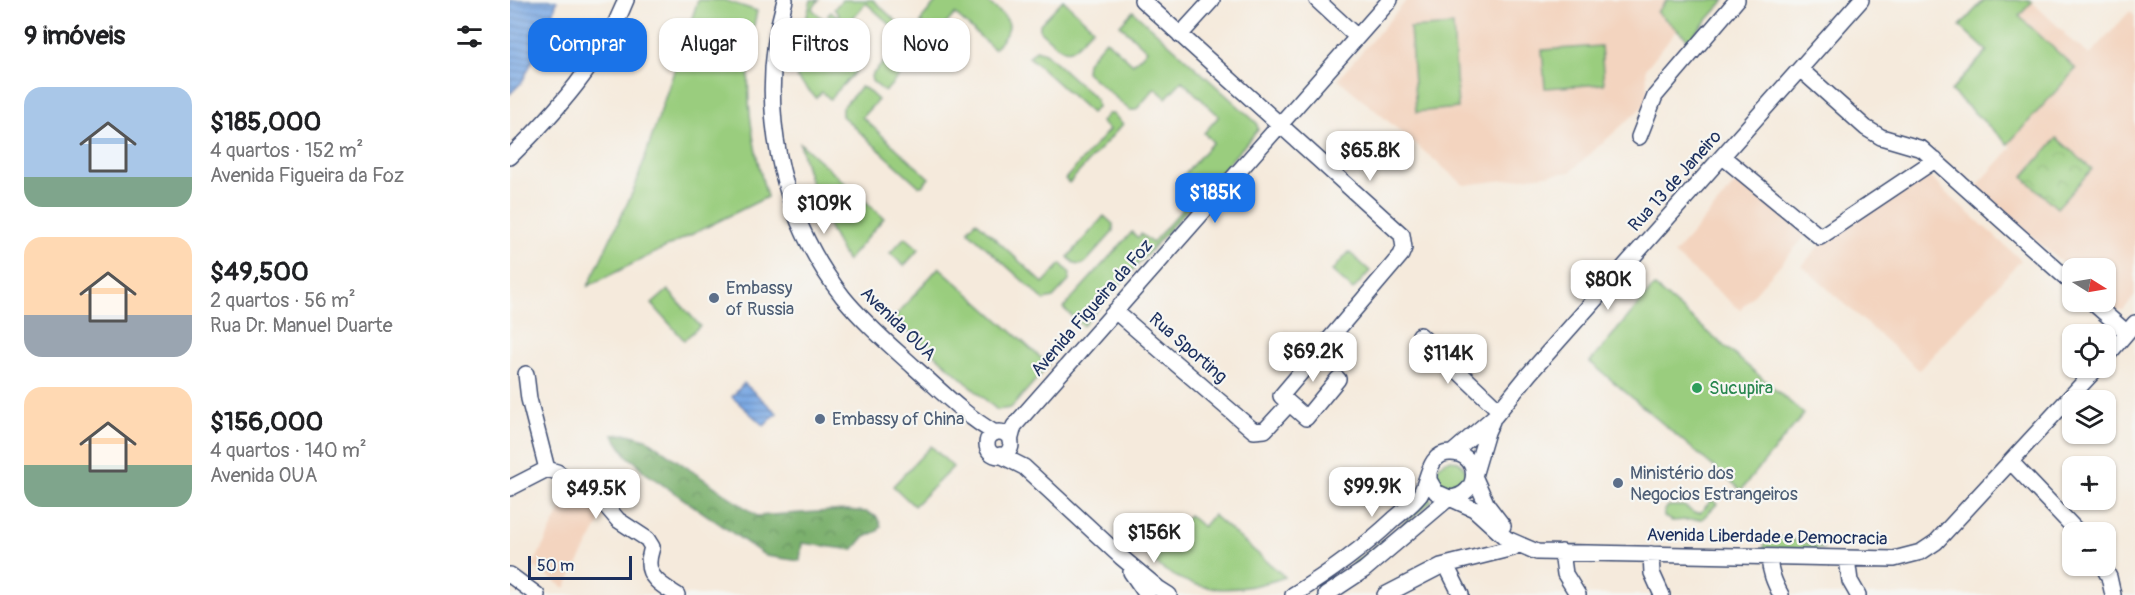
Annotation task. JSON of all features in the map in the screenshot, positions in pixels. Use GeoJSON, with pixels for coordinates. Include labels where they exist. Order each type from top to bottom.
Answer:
{"type":"FeatureCollection","features":[{"type":"Feature","properties":{"kind":"street"},"geometry":{"type":"LineString","coordinates":[[510,157],[555,112],[577,85],[613,29],[626,0]]}},
{"type":"Feature","properties":{"kind":"street","name":"Avenida OUA"},"geometry":{"type":"LineString","coordinates":[[785,0],[773,59],[771,92],[774,128],[786,186],[804,234],[820,264],[843,297],[867,325],[973,420],[1002,439],[1024,467],[1121,557],[1158,588],[1170,595]]}},
{"type":"Feature","properties":{"kind":"street"},"geometry":{"type":"LineString","coordinates":[[1142,0],[1398,230],[1404,244],[1401,255],[1281,396],[1306,418],[1338,379]]}},
{"type":"Feature","properties":{"kind":"street"},"geometry":{"type":"LineString","coordinates":[[1180,34],[1212,0]]}},
{"type":"Feature","properties":{"kind":"street"},"geometry":{"type":"LineString","coordinates":[[1317,0],[1357,37]]}},
{"type":"Feature","properties":{"kind":"street","name":"Avenida Figueira da Foz"},"geometry":{"type":"LineString","coordinates":[[1002,439],[1390,0]]}},
{"type":"Feature","properties":{"kind":"street"},"geometry":{"type":"LineString","coordinates":[[1639,137],[1655,96],[1737,0]]}},
{"type":"Feature","properties":{"kind":"street","name":"Rua 13 de Janeiro"},"geometry":{"type":"LineString","coordinates":[[1452,453],[1497,413],[1861,0]]}},
{"type":"Feature","properties":{"kind":"street"},"geometry":{"type":"LineString","coordinates":[[1800,69],[1866,128],[1881,137],[1922,149],[2062,274]]}},
{"type":"Feature","properties":{"kind":"street"},"geometry":{"type":"LineString","coordinates":[[1723,157],[1820,237],[1935,160]]}},
{"type":"Feature","properties":{"kind":"street","name":"Rua Sporting"},"geometry":{"type":"LineString","coordinates":[[1116,311],[1254,431],[1265,430],[1289,404]]}},
{"type":"Feature","properties":{"kind":"street"},"geometry":{"type":"LineString","coordinates":[[2108,312],[2131,327],[2116,345]]}},
{"type":"Feature","properties":{"kind":"street"},"geometry":{"type":"LineString","coordinates":[[1420,335],[1497,413]]}},
{"type":"Feature","properties":{"kind":"street"},"geometry":{"type":"LineString","coordinates":[[526,374],[534,421],[547,469]]}},
{"type":"Feature","properties":{"kind":"street","name":"Avenida Liberdade e Democracia"},"geometry":{"type":"LineString","coordinates":[[1449,498],[1474,509],[1507,539],[1537,552],[1847,559],[1903,558],[1929,547],[1950,527],[2088,378]]}},
{"type":"Feature","properties":{"kind":"street","name":"Rua 13 de Janeiro"},"geometry":{"type":"LineString","coordinates":[[1474,476],[1486,432],[1497,413]]}},
{"type":"Feature","properties":{"kind":"street"},"geometry":{"type":"LineString","coordinates":[[1293,595],[1344,562],[1371,541],[1419,496],[1431,466],[1439,456],[1452,453],[1459,454],[1470,463],[1487,505],[1496,518],[1510,533],[1537,552]]}},
{"type":"Feature","properties":{"kind":"street"},"geometry":{"type":"LineString","coordinates":[[2011,462],[2068,522]]}},
{"type":"Feature","properties":{"kind":"street"},"geometry":{"type":"LineString","coordinates":[[510,488],[547,469],[557,472],[606,506],[618,520],[647,539],[652,547],[649,564],[651,574],[660,584],[677,595]]}},
{"type":"Feature","properties":{"kind":"street"},"geometry":{"type":"LineString","coordinates":[[1429,472],[1431,486],[1442,496],[1449,498],[1456,498],[1469,490],[1474,476]]}},
{"type":"Feature","properties":{"kind":"street"},"geometry":{"type":"LineString","coordinates":[[1329,594],[1372,564],[1449,498]]}},
{"type":"Feature","properties":{"kind":"street"},"geometry":{"type":"LineString","coordinates":[[1385,595],[1423,574],[1446,565],[1513,548]]}},
{"type":"Feature","properties":{"kind":"street"},"geometry":{"type":"LineString","coordinates":[[1562,552],[1565,574],[1578,595]]}},
{"type":"Feature","properties":{"kind":"street"},"geometry":{"type":"LineString","coordinates":[[1652,554],[1652,573],[1662,595]]}},
{"type":"Feature","properties":{"kind":"street","name":"Avenida OUA"},"geometry":{"type":"LineString","coordinates":[[1121,557],[1147,595]]}},
{"type":"Feature","properties":{"kind":"street"},"geometry":{"type":"LineString","coordinates":[[1769,557],[1773,581],[1781,595]]}},
{"type":"Feature","properties":{"kind":"street"},"geometry":{"type":"LineString","coordinates":[[1847,559],[1850,581],[1858,595]]}},
{"type":"Feature","properties":{"kind":"street"},"geometry":{"type":"LineString","coordinates":[[1446,565],[1461,595]]}},
{"type":"Feature","properties":{"kind":"street"},"geometry":{"type":"LineString","coordinates":[[2108,576],[2113,595]]}},
{"type":"Feature","properties":{"kind":"street"},"geometry":{"type":"LineString","coordinates":[[513,579],[537,595]]}},
{"type":"Feature","properties":{"kind":"shaded area"},"geometry":{"type":"Polygon","coordinates":[[[1407,0],[1725,0],[1689,40],[1677,30],[1646,68],[1648,102],[1570,172],[1464,185],[1338,79],[1407,0]]]}},
{"type":"Feature","properties":{"kind":"shaded area"},"geometry":{"type":"Polygon","coordinates":[[[2032,2],[2065,33],[2064,35],[2090,55],[2130,11],[2135,16],[2135,296],[2123,310],[2116,310],[2116,258],[2062,258],[2062,263],[1977,186],[2012,147],[1951,91],[2032,2]]]}},
{"type":"Feature","properties":{"kind":"shaded area"},"geometry":{"type":"Polygon","coordinates":[[[1927,175],[2021,260],[1919,370],[1802,266],[1818,247],[1927,175]]]}},
{"type":"Feature","properties":{"kind":"shaded area"},"geometry":{"type":"Polygon","coordinates":[[[1741,177],[1808,233],[1740,310],[1674,254],[1741,177]]]}},
{"type":"Feature","properties":{"kind":"shaded area"},"geometry":{"type":"Polygon","coordinates":[[[570,491],[606,511],[565,588],[533,566],[570,491]]]}},
{"type":"Feature","properties":{"kind":"green space"},"geometry":{"type":"Polygon","coordinates":[[[698,0],[724,0],[757,11],[756,18],[692,18],[698,0]]]}},
{"type":"Feature","properties":{"kind":"green space"},"geometry":{"type":"Polygon","coordinates":[[[811,0],[819,0],[812,9],[822,18],[806,18],[811,0]]]}},
{"type":"Feature","properties":{"kind":"green space"},"geometry":{"type":"Polygon","coordinates":[[[842,0],[873,0],[893,18],[883,18],[866,3],[853,18],[831,18],[828,15],[831,12],[837,17],[839,14],[834,9],[842,0]]]}},
{"type":"Feature","properties":{"kind":"green space"},"geometry":{"type":"Polygon","coordinates":[[[938,0],[986,0],[1006,18],[1009,27],[994,49],[970,27],[970,18],[959,18],[955,14],[951,18],[923,17],[938,0]]]}},
{"type":"Feature","properties":{"kind":"green space"},"geometry":{"type":"Polygon","coordinates":[[[1063,0],[1093,28],[1073,49],[1068,50],[1057,46],[1040,31],[1040,24],[1063,0]]]}},
{"type":"Feature","properties":{"kind":"green space"},"geometry":{"type":"Polygon","coordinates":[[[1667,0],[1725,0],[1689,40],[1657,12],[1667,0]]]}},
{"type":"Feature","properties":{"kind":"green space"},"geometry":{"type":"Polygon","coordinates":[[[1984,0],[2030,0],[2032,2],[2019,16],[2076,69],[2008,144],[1951,91],[1987,51],[1960,26],[1984,0]]]}},
{"type":"Feature","properties":{"kind":"green space"},"geometry":{"type":"Polygon","coordinates":[[[1133,11],[1257,123],[1258,130],[1083,326],[1063,308],[1132,232],[1138,238],[1141,234],[1152,243],[1197,193],[1181,178],[1213,142],[1204,133],[1219,116],[1182,81],[1166,98],[1155,88],[1136,110],[1130,110],[1086,72],[1087,62],[1106,40],[1133,64],[1147,50],[1120,25],[1133,11]]]}},
{"type":"Feature","properties":{"kind":"green space"},"geometry":{"type":"Polygon","coordinates":[[[1453,25],[1458,108],[1416,112],[1410,28],[1453,25]]]}},
{"type":"Feature","properties":{"kind":"green space"},"geometry":{"type":"Polygon","coordinates":[[[1601,46],[1604,84],[1545,88],[1542,50],[1601,46]]]}},
{"type":"Feature","properties":{"kind":"green space"},"geometry":{"type":"Polygon","coordinates":[[[1036,50],[1045,53],[1096,99],[1097,107],[1091,113],[1029,57],[1036,50]]]}},
{"type":"Feature","properties":{"kind":"green space"},"geometry":{"type":"Polygon","coordinates":[[[882,64],[882,72],[903,72],[885,92],[872,81],[871,76],[882,64]]]}},
{"type":"Feature","properties":{"kind":"green space"},"geometry":{"type":"Polygon","coordinates":[[[674,72],[748,72],[752,127],[767,197],[588,286],[635,187],[674,72]]]}},
{"type":"Feature","properties":{"kind":"green space"},"geometry":{"type":"Polygon","coordinates":[[[798,72],[855,72],[830,99],[822,92],[816,98],[797,78],[798,72]]]}},
{"type":"Feature","properties":{"kind":"green space"},"geometry":{"type":"Polygon","coordinates":[[[861,87],[878,100],[862,117],[929,178],[922,186],[919,186],[842,116],[842,108],[861,87]]]}},
{"type":"Feature","properties":{"kind":"green space"},"geometry":{"type":"Polygon","coordinates":[[[1108,114],[1113,114],[1123,124],[1069,183],[1065,179],[1109,130],[1101,122],[1108,114]]]}},
{"type":"Feature","properties":{"kind":"green space"},"geometry":{"type":"Polygon","coordinates":[[[2057,138],[2092,169],[2057,208],[2023,177],[2057,138]]]}},
{"type":"Feature","properties":{"kind":"green space"},"geometry":{"type":"Polygon","coordinates":[[[800,143],[884,218],[847,261],[819,204],[800,143]]]}},
{"type":"Feature","properties":{"kind":"green space"},"geometry":{"type":"Polygon","coordinates":[[[1104,216],[1113,224],[1113,232],[1086,262],[1081,265],[1076,264],[1068,257],[1104,216]]]}},
{"type":"Feature","properties":{"kind":"green space"},"geometry":{"type":"Polygon","coordinates":[[[976,221],[1043,283],[1061,264],[1070,273],[1069,281],[1053,298],[1044,300],[969,232],[976,221]]]}},
{"type":"Feature","properties":{"kind":"green space"},"geometry":{"type":"Polygon","coordinates":[[[905,237],[919,249],[904,266],[890,253],[905,237]]]}},
{"type":"Feature","properties":{"kind":"green space"},"geometry":{"type":"Polygon","coordinates":[[[1349,252],[1370,271],[1353,290],[1332,271],[1349,252]]]}},
{"type":"Feature","properties":{"kind":"green space"},"geometry":{"type":"Polygon","coordinates":[[[939,267],[1049,365],[1011,408],[997,410],[894,318],[939,267]]]}},
{"type":"Feature","properties":{"kind":"green space","name":"Sucupira"},"geometry":{"type":"Polygon","coordinates":[[[1654,286],[1804,414],[1741,490],[1590,362],[1654,286]]]}},
{"type":"Feature","properties":{"kind":"green space"},"geometry":{"type":"Polygon","coordinates":[[[668,290],[700,326],[684,340],[652,304],[668,290]]]}},
{"type":"Feature","properties":{"kind":"green space"},"geometry":{"type":"Polygon","coordinates":[[[628,434],[646,439],[757,516],[847,510],[867,512],[877,517],[881,526],[878,531],[863,538],[853,550],[802,543],[800,561],[766,556],[643,471],[627,456],[613,435],[628,434]]]}},
{"type":"Feature","properties":{"kind":"green space"},"geometry":{"type":"Polygon","coordinates":[[[931,446],[953,467],[914,506],[893,486],[931,446]]]}},
{"type":"Feature","properties":{"kind":"green space"},"geometry":{"type":"Polygon","coordinates":[[[1451,460],[1457,461],[1465,469],[1465,481],[1457,489],[1451,490],[1445,489],[1437,481],[1436,475],[1437,469],[1445,461],[1451,460]]]}},
{"type":"Feature","properties":{"kind":"green space"},"geometry":{"type":"Polygon","coordinates":[[[1428,496],[1432,501],[1354,567],[1352,564],[1404,523],[1428,496]]]}},
{"type":"Feature","properties":{"kind":"green space"},"geometry":{"type":"Polygon","coordinates":[[[1712,500],[1717,504],[1702,519],[1672,521],[1664,517],[1668,506],[1684,506],[1694,513],[1700,513],[1712,500]]]}},
{"type":"Feature","properties":{"kind":"green space"},"geometry":{"type":"Polygon","coordinates":[[[1189,515],[1203,527],[1213,515],[1285,577],[1231,589],[1198,585],[1182,580],[1166,571],[1150,559],[1189,515]]]}},
{"type":"Feature","properties":{"kind":"green space"},"geometry":{"type":"Polygon","coordinates":[[[1774,536],[1818,545],[1823,549],[1764,548],[1765,542],[1774,536]]]}},
{"type":"Feature","properties":{"kind":"water"},"geometry":{"type":"Polygon","coordinates":[[[510,0],[557,0],[552,18],[528,18],[528,70],[522,82],[510,94],[510,0]]]}},
{"type":"Feature","properties":{"kind":"water"},"geometry":{"type":"Polygon","coordinates":[[[744,383],[777,413],[764,426],[732,397],[744,383]]]}},
{"type":"Feature","properties":{"kind":"place","name":"Embassy of Russia"},"geometry":{"type":"Point","coordinates":[714,298]}},
{"type":"Feature","properties":{"kind":"place","name":"Sucupira"},"geometry":{"type":"Point","coordinates":[1697,388]}},
{"type":"Feature","properties":{"kind":"place","name":"Embassy of China"},"geometry":{"type":"Point","coordinates":[820,419]}},
{"type":"Feature","properties":{"kind":"place","name":"Ministério dos Negocios Estrangeiros"},"geometry":{"type":"Point","coordinates":[1618,483]}}]}
